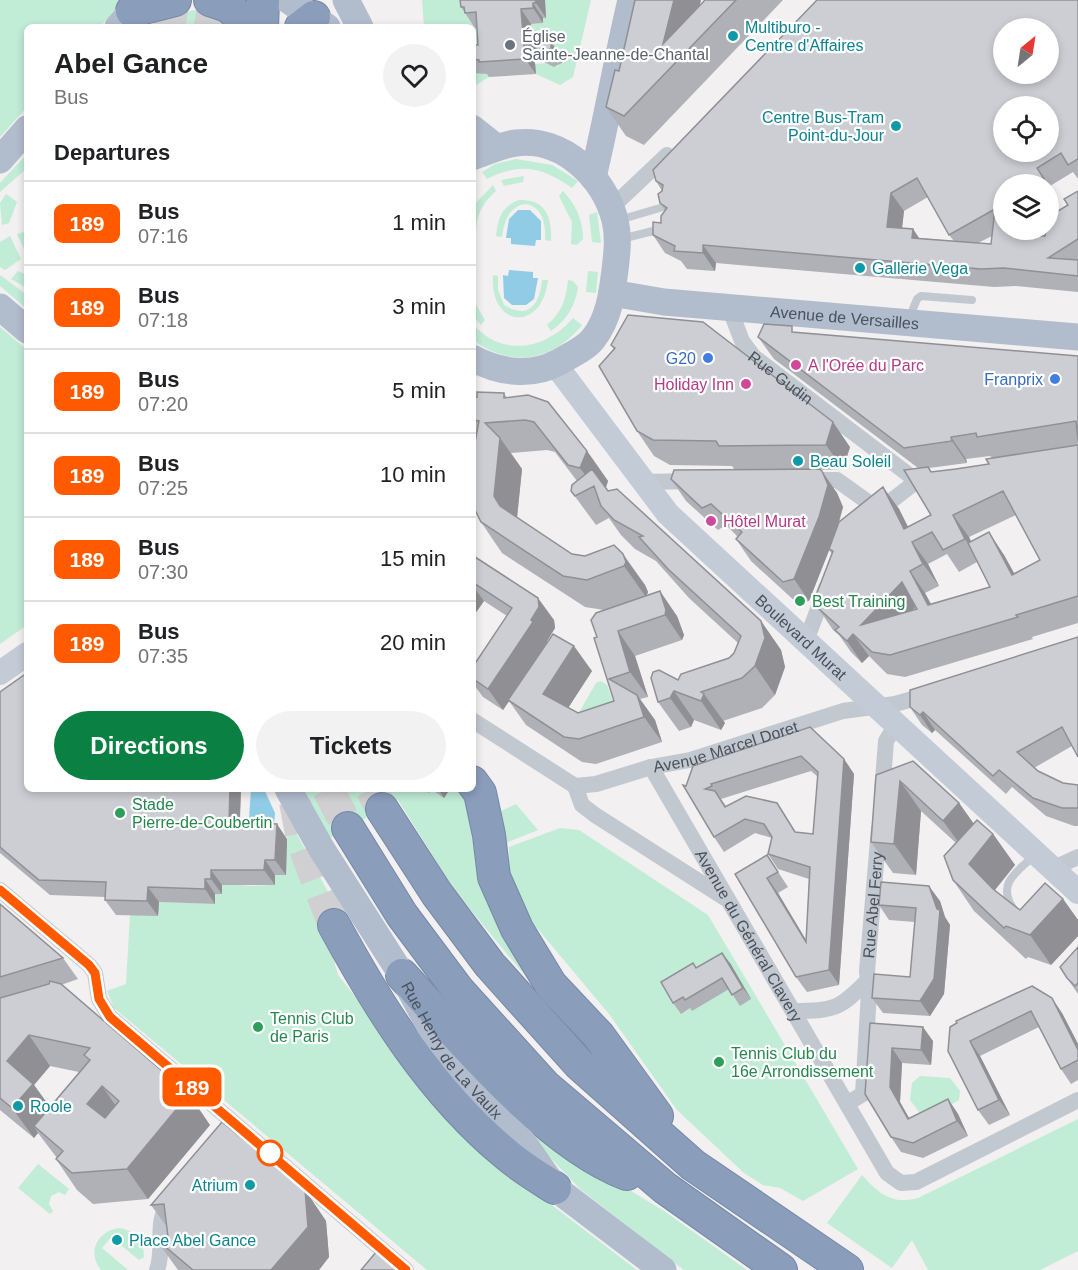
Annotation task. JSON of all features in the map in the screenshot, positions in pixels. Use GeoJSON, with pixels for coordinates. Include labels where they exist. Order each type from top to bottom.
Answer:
{"type":"FeatureCollection","features":[{"type":"Feature","properties":{"kind":"highway"},"geometry":{"type":"LineString","coordinates":[[129,13],[175,0]]}},
{"type":"Feature","properties":{"kind":"highway"},"geometry":{"type":"LineString","coordinates":[[210,0],[228,6],[247,24]]}},
{"type":"Feature","properties":{"kind":"highway"},"geometry":{"type":"LineString","coordinates":[[262,0],[262,24]]}},
{"type":"Feature","properties":{"kind":"highway"},"geometry":{"type":"LineString","coordinates":[[476,788],[480,793],[489,835],[494,877],[517,929],[551,985],[599,1036],[693,1165]]}},
{"type":"Feature","properties":{"kind":"highway"},"geometry":{"type":"LineString","coordinates":[[382,809],[437,894],[490,965],[579,1064],[693,1165],[847,1270]]}},
{"type":"Feature","properties":{"kind":"highway"},"geometry":{"type":"LineString","coordinates":[[348,828],[402,915],[458,990],[545,1086],[665,1188],[781,1270]]}},
{"type":"Feature","properties":{"kind":"highway"},"geometry":{"type":"LineString","coordinates":[[334,925],[366,983],[434,1081],[475,1126],[507,1155],[555,1188]]}},
{"type":"Feature","properties":{"kind":"highway"},"geometry":{"type":"LineString","coordinates":[[402,975],[513,1094],[564,1135],[610,1167],[665,1188]]}},
{"type":"Feature","properties":{"kind":"main road"},"geometry":{"type":"LineString","coordinates":[[288,0],[314,24]]}},
{"type":"Feature","properties":{"kind":"main road"},"geometry":{"type":"LineString","coordinates":[[344,0],[358,24]]}},
{"type":"Feature","properties":{"kind":"main road"},"geometry":{"type":"LineString","coordinates":[[593,177],[604,138],[607,106],[631,0]]}},
{"type":"Feature","properties":{"kind":"main road"},"geometry":{"type":"LineString","coordinates":[[573,157],[607,106]]}},
{"type":"Feature","properties":{"kind":"main road"},"geometry":{"type":"LineString","coordinates":[[0,160],[24,132]]}},
{"type":"Feature","properties":{"kind":"main road"},"geometry":{"type":"LineString","coordinates":[[476,136],[484,152],[518,143],[562,151],[573,157],[593,177],[615,223],[612,293],[607,315],[593,339],[581,350],[537,371],[520,373],[476,359]]}},
{"type":"Feature","properties":{"kind":"main road","name":"Avenue de Versailles"},"geometry":{"type":"LineString","coordinates":[[612,293],[664,302],[1078,337]]}},
{"type":"Feature","properties":{"kind":"main road"},"geometry":{"type":"LineString","coordinates":[[1,307],[24,327]]}},
{"type":"Feature","properties":{"kind":"main road","name":"Boulevard Murat"},"geometry":{"type":"LineString","coordinates":[[555,364],[668,514],[1044,861],[1075,895]]}},
{"type":"Feature","properties":{"kind":"main road"},"geometry":{"type":"LineString","coordinates":[[0,673],[24,656]]}},
{"type":"Feature","properties":{"kind":"main road","name":"Rue Henry de La Vaulx"},"geometry":{"type":"LineString","coordinates":[[290,792],[321,848],[402,975],[448,1060],[522,1141],[555,1188],[663,1270]]}},
{"type":"Feature","properties":{"kind":"street"},"geometry":{"type":"LineString","coordinates":[[314,24],[344,0]]}},
{"type":"Feature","properties":{"kind":"street"},"geometry":{"type":"LineString","coordinates":[[615,223],[676,147]]}},
{"type":"Feature","properties":{"kind":"street","name":"Rue Gudin"},"geometry":{"type":"LineString","coordinates":[[729,307],[742,341],[754,357],[917,482]]}},
{"type":"Feature","properties":{"kind":"street"},"geometry":{"type":"LineString","coordinates":[[789,480],[837,480],[879,510]]}},
{"type":"Feature","properties":{"kind":"street"},"geometry":{"type":"LineString","coordinates":[[858,527],[917,482],[934,480]]}},
{"type":"Feature","properties":{"kind":"street"},"geometry":{"type":"LineString","coordinates":[[642,482],[718,481]]}},
{"type":"Feature","properties":{"kind":"street"},"geometry":{"type":"LineString","coordinates":[[806,641],[833,570]]}},
{"type":"Feature","properties":{"kind":"street","name":"Avenue Marcel Doret"},"geometry":{"type":"LineString","coordinates":[[575,786],[596,784],[651,767],[690,760],[843,711],[895,705],[946,688]]}},
{"type":"Feature","properties":{"kind":"street"},"geometry":{"type":"LineString","coordinates":[[476,723],[575,786],[582,805],[595,815],[729,900]]}},
{"type":"Feature","properties":{"kind":"street","name":"Rue Abel Ferry"},"geometry":{"type":"LineString","coordinates":[[848,1103],[862,1094],[886,741],[896,725]]}},
{"type":"Feature","properties":{"kind":"street","name":"Avenue du Général Clavery"},"geometry":{"type":"LineString","coordinates":[[651,767],[887,1173],[901,1183],[916,1182],[1078,1101]]}},
{"type":"Feature","properties":{"kind":"street"},"geometry":{"type":"LineString","coordinates":[[1044,861],[1078,857]]}},
{"type":"Feature","properties":{"kind":"street"},"geometry":{"type":"LineString","coordinates":[[0,890],[89,965],[95,973],[99,999],[110,1017],[232,1131],[395,1267]]}},
{"type":"Feature","properties":{"kind":"street","name":"Rue Abel Ferry"},"geometry":{"type":"LineString","coordinates":[[794,1011],[831,1009],[846,1002],[868,980]]}},
{"type":"Feature","properties":{"kind":"street"},"geometry":{"type":"LineString","coordinates":[[157,1270],[161,1253],[160,1224],[167,1205],[182,1188]]}},
{"type":"Feature","properties":{"kind":"lane"},"geometry":{"type":"LineString","coordinates":[[615,223],[670,205]]}},
{"type":"Feature","properties":{"kind":"lane"},"geometry":{"type":"LineString","coordinates":[[615,223],[673,227]]}},
{"type":"Feature","properties":{"kind":"lane"},"geometry":{"type":"LineString","coordinates":[[907,322],[917,299],[921,296],[972,300]]}},
{"type":"Feature","properties":{"kind":"lane"},"geometry":{"type":"LineString","coordinates":[[1021,916],[1005,897],[1005,890],[1011,880],[1044,861]]}},
{"type":"Feature","properties":{"kind":"green space"},"geometry":{"type":"Polygon","coordinates":[[[0,0],[123,0],[103,24],[24,24],[24,110],[0,137],[0,0]]]}},
{"type":"Feature","properties":{"kind":"green space"},"geometry":{"type":"Polygon","coordinates":[[[422,0],[470,0],[487,27],[489,77],[476,85],[476,24],[424,24],[422,0]]]}},
{"type":"Feature","properties":{"kind":"green space"},"geometry":{"type":"Polygon","coordinates":[[[545,0],[591,0],[573,77],[560,85],[536,74],[535,64],[548,63],[557,67],[563,60],[556,52],[547,58],[534,59],[531,24],[543,23],[543,18],[546,18],[545,0]]]}},
{"type":"Feature","properties":{"kind":"green space"},"geometry":{"type":"Polygon","coordinates":[[[194,10],[206,11],[227,24],[152,24],[194,10]]]}},
{"type":"Feature","properties":{"kind":"green space"},"geometry":{"type":"Polygon","coordinates":[[[24,157],[24,171],[0,192],[0,183],[24,157]]]}},
{"type":"Feature","properties":{"kind":"green space"},"geometry":{"type":"Polygon","coordinates":[[[516,159],[552,165],[578,181],[572,188],[551,175],[531,169],[510,170],[487,179],[482,172],[495,164],[516,159]]]}},
{"type":"Feature","properties":{"kind":"green space"},"geometry":{"type":"Polygon","coordinates":[[[524,176],[523,182],[504,186],[501,180],[524,176]]]}},
{"type":"Feature","properties":{"kind":"green space"},"geometry":{"type":"Polygon","coordinates":[[[493,185],[496,191],[483,206],[478,217],[476,236],[476,203],[493,185]]]}},
{"type":"Feature","properties":{"kind":"green space"},"geometry":{"type":"Polygon","coordinates":[[[563,191],[572,202],[580,219],[583,239],[577,245],[571,244],[572,222],[559,196],[563,191]]]}},
{"type":"Feature","properties":{"kind":"green space"},"geometry":{"type":"Polygon","coordinates":[[[6,194],[17,202],[9,223],[2,225],[0,203],[6,194]]]}},
{"type":"Feature","properties":{"kind":"green space"},"geometry":{"type":"Polygon","coordinates":[[[519,200],[536,203],[546,211],[550,224],[551,241],[545,240],[545,225],[541,214],[527,204],[511,211],[505,222],[502,237],[496,236],[504,210],[519,200]]]}},
{"type":"Feature","properties":{"kind":"green space"},"geometry":{"type":"Polygon","coordinates":[[[597,212],[601,243],[592,242],[589,215],[597,212]]]}},
{"type":"Feature","properties":{"kind":"green space"},"geometry":{"type":"Polygon","coordinates":[[[24,232],[24,249],[17,234],[24,232]]]}},
{"type":"Feature","properties":{"kind":"green space"},"geometry":{"type":"Polygon","coordinates":[[[10,236],[21,259],[5,270],[0,267],[0,242],[10,236]]]}},
{"type":"Feature","properties":{"kind":"green space"},"geometry":{"type":"Polygon","coordinates":[[[18,271],[24,274],[24,286],[11,279],[18,271]]]}},
{"type":"Feature","properties":{"kind":"green space"},"geometry":{"type":"Polygon","coordinates":[[[588,271],[598,272],[596,293],[586,292],[588,271]]]}},
{"type":"Feature","properties":{"kind":"green space"},"geometry":{"type":"Polygon","coordinates":[[[0,275],[24,293],[24,306],[0,286],[0,275]]]}},
{"type":"Feature","properties":{"kind":"green space"},"geometry":{"type":"Polygon","coordinates":[[[493,275],[498,276],[498,290],[504,305],[513,309],[520,311],[532,307],[539,296],[542,280],[548,280],[544,297],[536,309],[527,316],[517,317],[507,314],[499,306],[494,293],[493,275]]]}},
{"type":"Feature","properties":{"kind":"green space"},"geometry":{"type":"Polygon","coordinates":[[[568,280],[573,281],[578,287],[575,300],[566,317],[551,331],[547,325],[562,305],[568,280]]]}},
{"type":"Feature","properties":{"kind":"green space"},"geometry":{"type":"Polygon","coordinates":[[[476,305],[485,320],[481,325],[476,319],[476,305]]]}},
{"type":"Feature","properties":{"kind":"green space"},"geometry":{"type":"Polygon","coordinates":[[[573,318],[582,325],[558,347],[530,357],[502,355],[476,342],[476,327],[496,341],[523,346],[537,343],[562,329],[573,318]]]}},
{"type":"Feature","properties":{"kind":"green space"},"geometry":{"type":"Polygon","coordinates":[[[0,327],[24,347],[24,627],[0,644],[0,327]]]}},
{"type":"Feature","properties":{"kind":"green space"},"geometry":{"type":"Polygon","coordinates":[[[601,681],[607,685],[617,713],[577,716],[596,683],[601,681]]]}},
{"type":"Feature","properties":{"kind":"green space"},"geometry":{"type":"Polygon","coordinates":[[[303,792],[466,792],[556,1013],[455,891],[398,800],[327,840],[303,792]]]}},
{"type":"Feature","properties":{"kind":"green space"},"geometry":{"type":"Polygon","coordinates":[[[516,804],[538,830],[503,844],[497,813],[516,804]]]}},
{"type":"Feature","properties":{"kind":"green space","name":"Tennis Club de Paris"},"geometry":{"type":"Polygon","coordinates":[[[288,818],[340,914],[325,929],[338,975],[437,1099],[536,1193],[637,1270],[427,1270],[114,1008],[107,991],[126,984],[130,915],[159,902],[215,904],[215,894],[222,894],[221,883],[250,886],[274,885],[275,875],[286,875],[288,818]]]}},
{"type":"Feature","properties":{"kind":"green space","name":"Tennis Club du 16e Arrondissement"},"geometry":{"type":"Polygon","coordinates":[[[560,828],[579,830],[708,915],[858,1169],[803,1201],[780,1188],[763,1185],[744,1173],[677,1110],[609,1014],[532,922],[519,900],[510,877],[509,847],[560,828]]]}},
{"type":"Feature","properties":{"kind":"green space"},"geometry":{"type":"Polygon","coordinates":[[[920,1076],[950,1078],[960,1091],[959,1100],[930,1117],[922,1116],[910,1100],[912,1083],[920,1076]]]}},
{"type":"Feature","properties":{"kind":"green space"},"geometry":{"type":"Polygon","coordinates":[[[1078,1119],[1078,1251],[1040,1270],[928,1270],[912,1240],[892,1268],[827,1223],[862,1175],[874,1188],[893,1199],[918,1198],[1078,1119]]]}},
{"type":"Feature","properties":{"kind":"green space"},"geometry":{"type":"Polygon","coordinates":[[[515,1120],[547,1145],[550,1142],[664,1211],[747,1270],[684,1270],[580,1189],[515,1120]]]}},
{"type":"Feature","properties":{"kind":"green space"},"geometry":{"type":"Polygon","coordinates":[[[38,1164],[69,1189],[65,1195],[59,1192],[51,1196],[49,1204],[53,1211],[50,1214],[18,1188],[38,1164]]]}},
{"type":"Feature","properties":{"kind":"green space"},"geometry":{"type":"Polygon","coordinates":[[[118,1228],[129,1231],[137,1237],[144,1251],[144,1257],[139,1260],[111,1237],[102,1248],[128,1270],[101,1270],[95,1256],[96,1244],[105,1234],[118,1228]]]}},
{"type":"Feature","properties":{"kind":"water"},"geometry":{"type":"Polygon","coordinates":[[[518,210],[530,210],[541,221],[541,240],[536,240],[535,246],[511,244],[511,238],[506,238],[509,219],[518,210]]]}},
{"type":"Feature","properties":{"kind":"water"},"geometry":{"type":"Polygon","coordinates":[[[509,270],[533,272],[533,278],[538,278],[534,299],[526,305],[512,305],[504,298],[503,275],[508,276],[509,270]]]}},
{"type":"Feature","properties":{"kind":"water"},"geometry":{"type":"Polygon","coordinates":[[[251,792],[265,792],[275,813],[273,835],[248,833],[251,792]]]}},
{"type":"Feature","properties":{"kind":"building"},"geometry":{"type":"Polygon","coordinates":[[[460,0],[535,0],[533,8],[521,9],[525,59],[479,62],[476,60],[476,45],[478,45],[476,12],[465,13],[464,7],[461,7],[460,0]]]}},
{"type":"Feature","properties":{"kind":"building"},"geometry":{"type":"Polygon","coordinates":[[[635,0],[674,0],[663,44],[705,0],[736,0],[624,116],[606,107],[615,70],[619,71],[635,0]]]}},
{"type":"Feature","properties":{"kind":"building"},"geometry":{"type":"Polygon","coordinates":[[[817,0],[1078,0],[1078,159],[1068,165],[1061,153],[1059,154],[1059,96],[993,96],[993,162],[1047,162],[1037,168],[1041,174],[993,174],[993,210],[949,235],[917,178],[891,193],[887,227],[913,229],[912,238],[991,244],[993,226],[993,240],[1059,240],[1059,210],[1068,205],[1064,199],[1078,191],[1078,239],[1048,258],[1078,260],[1078,276],[1004,268],[981,269],[703,245],[703,253],[674,251],[675,246],[653,235],[653,222],[661,223],[661,216],[667,208],[660,203],[658,194],[662,191],[663,185],[656,181],[653,170],[817,0]]]}},
{"type":"Feature","properties":{"kind":"building"},"geometry":{"type":"Polygon","coordinates":[[[545,37],[551,42],[551,48],[544,53],[529,45],[545,37]]]}},
{"type":"Feature","properties":{"kind":"building"},"geometry":{"type":"Polygon","coordinates":[[[628,315],[703,322],[833,422],[826,445],[719,446],[716,441],[653,440],[637,431],[599,366],[615,348],[611,345],[628,315]]]}},
{"type":"Feature","properties":{"kind":"building"},"geometry":{"type":"Polygon","coordinates":[[[764,324],[792,326],[792,332],[1078,356],[1078,441],[1076,421],[977,437],[976,433],[951,437],[952,441],[904,448],[758,337],[764,324]]]}},
{"type":"Feature","properties":{"kind":"building"},"geometry":{"type":"Polygon","coordinates":[[[477,392],[504,393],[504,398],[528,395],[548,402],[587,451],[580,468],[568,465],[534,422],[525,420],[485,423],[500,438],[494,496],[500,506],[572,554],[585,556],[614,545],[623,554],[626,562],[624,566],[587,580],[563,576],[481,522],[476,512],[476,437],[479,421],[476,421],[477,392]]]}},
{"type":"Feature","properties":{"kind":"building"},"geometry":{"type":"Polygon","coordinates":[[[1078,445],[1078,596],[1016,615],[1018,617],[890,655],[872,652],[853,634],[847,641],[835,630],[839,627],[818,608],[815,598],[833,551],[829,549],[839,522],[883,487],[904,529],[931,515],[904,470],[928,467],[931,472],[956,469],[989,464],[986,459],[1078,445]],[[1003,491],[953,515],[965,539],[943,550],[932,532],[912,542],[923,564],[910,571],[928,605],[990,587],[968,543],[989,532],[1012,575],[1040,560],[1003,491]],[[902,582],[861,625],[917,609],[902,582]]]}},
{"type":"Feature","properties":{"kind":"building"},"geometry":{"type":"Polygon","coordinates":[[[592,469],[608,491],[617,489],[761,621],[765,638],[755,666],[742,678],[701,692],[704,694],[701,701],[674,691],[670,698],[658,702],[651,678],[653,672],[659,670],[678,680],[681,674],[729,658],[734,653],[741,636],[668,569],[639,537],[643,536],[614,520],[601,506],[594,486],[575,496],[571,491],[572,485],[592,469]]]}},
{"type":"Feature","properties":{"kind":"building"},"geometry":{"type":"Polygon","coordinates":[[[819,469],[828,485],[819,517],[794,579],[783,582],[736,539],[742,532],[711,504],[702,508],[671,479],[674,470],[819,469]]]}},
{"type":"Feature","properties":{"kind":"building"},"geometry":{"type":"Polygon","coordinates":[[[476,558],[538,598],[539,607],[531,620],[533,622],[488,689],[476,681],[476,662],[512,608],[476,585],[476,558]]]}},
{"type":"Feature","properties":{"kind":"building"},"geometry":{"type":"Polygon","coordinates":[[[660,591],[666,610],[665,615],[618,631],[630,672],[609,679],[637,695],[644,717],[579,739],[564,737],[508,700],[553,634],[574,646],[543,694],[578,713],[614,701],[594,638],[597,637],[591,620],[596,613],[660,591]]]}},
{"type":"Feature","properties":{"kind":"building"},"geometry":{"type":"Polygon","coordinates":[[[1078,637],[1078,757],[1062,727],[1017,752],[1038,771],[1063,783],[1078,785],[1078,808],[1062,808],[1033,798],[999,770],[993,776],[923,712],[920,715],[910,707],[910,690],[1078,637]]]}},
{"type":"Feature","properties":{"kind":"building","name":"Stade Pierre-de-Coubertin"},"geometry":{"type":"Polygon","coordinates":[[[24,675],[24,792],[230,792],[229,822],[277,824],[275,860],[265,860],[264,870],[211,870],[211,879],[205,879],[205,889],[148,887],[147,901],[105,900],[106,882],[39,880],[0,847],[0,692],[24,675]]]}},
{"type":"Feature","properties":{"kind":"building"},"geometry":{"type":"Polygon","coordinates":[[[810,727],[844,759],[829,970],[796,977],[735,874],[767,855],[778,872],[767,878],[806,942],[810,867],[768,854],[772,837],[764,824],[745,819],[714,837],[683,785],[686,786],[693,766],[810,727]],[[801,756],[711,784],[712,786],[705,789],[715,791],[725,807],[746,796],[777,803],[795,832],[813,834],[818,772],[801,756]]]}},
{"type":"Feature","properties":{"kind":"building"},"geometry":{"type":"Polygon","coordinates":[[[913,761],[959,803],[943,821],[900,781],[894,844],[871,842],[876,775],[913,761]]]}},
{"type":"Feature","properties":{"kind":"building"},"geometry":{"type":"Polygon","coordinates":[[[977,820],[993,834],[969,864],[993,889],[1020,910],[1045,883],[1063,899],[1030,935],[1006,926],[1004,928],[953,880],[944,856],[977,820]]]}},
{"type":"Feature","properties":{"kind":"building"},"geometry":{"type":"Polygon","coordinates":[[[881,882],[929,886],[937,909],[940,910],[934,979],[920,1001],[872,998],[874,974],[910,977],[916,908],[879,905],[881,882]]]}},
{"type":"Feature","properties":{"kind":"building"},"geometry":{"type":"Polygon","coordinates":[[[0,904],[63,958],[0,977],[0,904]]]}},
{"type":"Feature","properties":{"kind":"building"},"geometry":{"type":"Polygon","coordinates":[[[1078,947],[1078,983],[1075,986],[1060,967],[1078,947]]]}},
{"type":"Feature","properties":{"kind":"building"},"geometry":{"type":"Polygon","coordinates":[[[722,953],[743,988],[732,995],[722,978],[685,1000],[683,997],[673,1003],[661,982],[693,963],[696,968],[722,953]]]}},
{"type":"Feature","properties":{"kind":"building"},"geometry":{"type":"Polygon","coordinates":[[[50,981],[61,984],[189,1094],[127,1169],[72,1173],[56,1159],[63,1151],[34,1126],[90,1060],[84,1055],[90,1048],[29,1035],[7,1061],[33,1084],[12,1108],[0,1098],[0,998],[49,984],[50,981]],[[102,1086],[87,1104],[105,1118],[119,1101],[102,1086]]]}},
{"type":"Feature","properties":{"kind":"building"},"geometry":{"type":"Polygon","coordinates":[[[1032,986],[1052,998],[1078,1050],[1078,1060],[1061,1069],[1031,1011],[970,1041],[999,1100],[978,1110],[948,1051],[950,1027],[957,1023],[956,1021],[1032,986]]]}},
{"type":"Feature","properties":{"kind":"building"},"geometry":{"type":"Polygon","coordinates":[[[870,1023],[923,1027],[921,1050],[892,1048],[890,1087],[908,1119],[948,1099],[957,1121],[913,1143],[891,1137],[865,1094],[870,1023]]]}},
{"type":"Feature","properties":{"kind":"building","name":"Atrium"},"geometry":{"type":"Polygon","coordinates":[[[222,1122],[305,1190],[308,1227],[271,1270],[193,1270],[155,1238],[168,1237],[164,1204],[151,1205],[222,1122]]]}},
{"type":"Feature","properties":{"kind":"building"},"geometry":{"type":"Polygon","coordinates":[[[377,1251],[400,1270],[361,1270],[377,1251]]]}},
{"type":"Feature","properties":{"kind":"tunnel"},"geometry":{"type":"LineString","coordinates":[[170,24],[174,0]]}},
{"type":"Feature","properties":{"kind":"tunnel"},"geometry":{"type":"LineString","coordinates":[[210,24],[214,0]]}},
{"type":"Feature","properties":{"kind":"tunnel"},"geometry":{"type":"LineString","coordinates":[[330,792],[348,828]]}},
{"type":"Feature","properties":{"kind":"tunnel"},"geometry":{"type":"LineString","coordinates":[[373,792],[382,809]]}},
{"type":"Feature","properties":{"kind":"tunnel"},"geometry":{"type":"LineString","coordinates":[[295,802],[303,844],[334,925]]}},
{"type":"Feature","properties":{"kind":"bus line","name":"189"},"geometry":{"type":"LineString","coordinates":[[0,890],[89,965],[95,973],[99,999],[110,1017],[406,1270]]}},
{"type":"Feature","properties":{"kind":"place","name":"Multiburo - Centre d'Affaires"},"geometry":{"type":"Point","coordinates":[733,36]}},
{"type":"Feature","properties":{"kind":"place","name":"Église Sainte-Jeanne-de-Chantal"},"geometry":{"type":"Point","coordinates":[510,45]}},
{"type":"Feature","properties":{"kind":"place","name":"Centre Bus-Tram Point-du-Jour"},"geometry":{"type":"Point","coordinates":[896,126]}},
{"type":"Feature","properties":{"kind":"place","name":"Gallerie Vega"},"geometry":{"type":"Point","coordinates":[860,268]}},
{"type":"Feature","properties":{"kind":"place","name":"G20"},"geometry":{"type":"Point","coordinates":[708,358]}},
{"type":"Feature","properties":{"kind":"place","name":"A l'Orée du Parc"},"geometry":{"type":"Point","coordinates":[796,365]}},
{"type":"Feature","properties":{"kind":"place","name":"Franprix"},"geometry":{"type":"Point","coordinates":[1055,379]}},
{"type":"Feature","properties":{"kind":"place","name":"Holiday Inn"},"geometry":{"type":"Point","coordinates":[746,384]}},
{"type":"Feature","properties":{"kind":"place","name":"Beau Soleil"},"geometry":{"type":"Point","coordinates":[798,461]}},
{"type":"Feature","properties":{"kind":"place","name":"Hôtel Murat"},"geometry":{"type":"Point","coordinates":[711,521]}},
{"type":"Feature","properties":{"kind":"place","name":"Best Training"},"geometry":{"type":"Point","coordinates":[800,601]}},
{"type":"Feature","properties":{"kind":"place","name":"Stade Pierre-de-Coubertin"},"geometry":{"type":"Point","coordinates":[120,813]}},
{"type":"Feature","properties":{"kind":"place","name":"Tennis Club de Paris"},"geometry":{"type":"Point","coordinates":[258,1027]}},
{"type":"Feature","properties":{"kind":"place","name":"Tennis Club du 16e Arrondissement"},"geometry":{"type":"Point","coordinates":[719,1062]}},
{"type":"Feature","properties":{"kind":"place","name":"Roole"},"geometry":{"type":"Point","coordinates":[18,1106]}},
{"type":"Feature","properties":{"kind":"place","name":"Atrium"},"geometry":{"type":"Point","coordinates":[250,1185]}},
{"type":"Feature","properties":{"kind":"place","name":"Place Abel Gance"},"geometry":{"type":"Point","coordinates":[117,1240]}}]}
